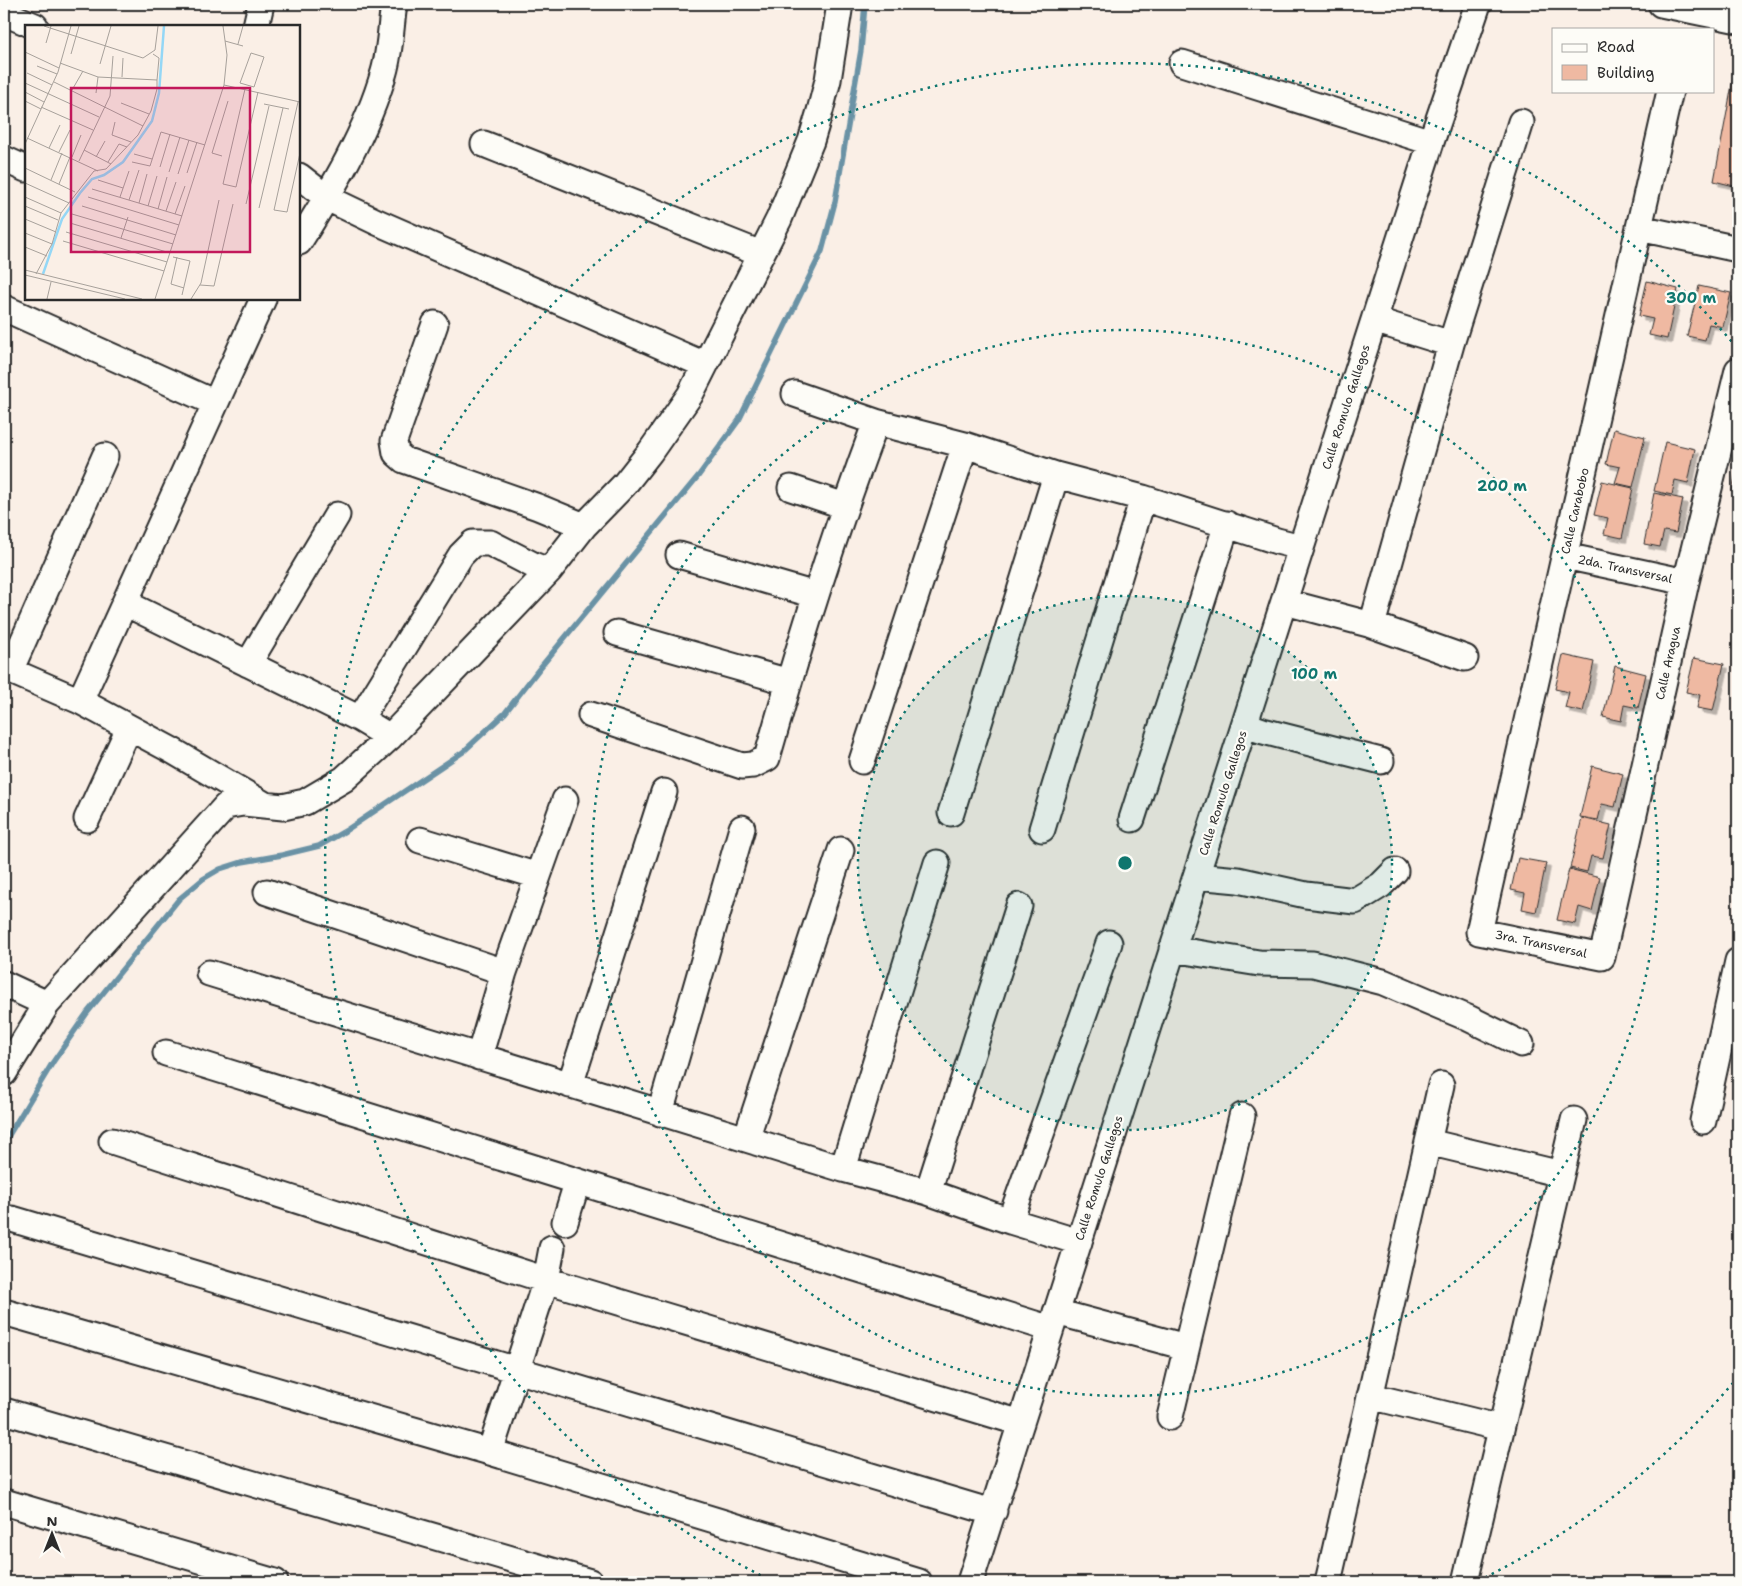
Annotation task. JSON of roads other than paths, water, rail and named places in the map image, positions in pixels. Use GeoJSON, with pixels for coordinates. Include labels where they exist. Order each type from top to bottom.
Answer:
{"type":"FeatureCollection","features":[{"type":"Feature","properties":{"kind":"street"},"geometry":{"type":"LineString","coordinates":[[256,25],[261,4]]}},
{"type":"Feature","properties":{"kind":"street"},"geometry":{"type":"LineString","coordinates":[[300,240],[327,198],[369,116],[385,71],[394,4]]}},
{"type":"Feature","properties":{"kind":"street"},"geometry":{"type":"LineString","coordinates":[[4,1073],[47,1004],[226,806],[243,803],[283,806],[305,802],[344,778],[390,737],[549,571],[584,526],[624,486],[690,395],[779,219],[811,141],[828,80],[840,4]]}},
{"type":"Feature","properties":{"kind":"street","name":"Calle Romulo Gallegos"},"geometry":{"type":"LineString","coordinates":[[970,1582],[1431,142],[1478,4]]}},
{"type":"Feature","properties":{"kind":"street"},"geometry":{"type":"LineString","coordinates":[[1661,4],[1686,19],[1738,20]]}},
{"type":"Feature","properties":{"kind":"street"},"geometry":{"type":"LineString","coordinates":[[1182,63],[1431,142]]}},
{"type":"Feature","properties":{"kind":"street","name":"Calle Carabobo"},"geometry":{"type":"LineString","coordinates":[[1479,932],[1670,92]]}},
{"type":"Feature","properties":{"kind":"street"},"geometry":{"type":"LineString","coordinates":[[1372,625],[1451,344],[1521,122]]}},
{"type":"Feature","properties":{"kind":"street"},"geometry":{"type":"LineString","coordinates":[[484,144],[761,254]]}},
{"type":"Feature","properties":{"kind":"street"},"geometry":{"type":"LineString","coordinates":[[4,159],[25,169]]}},
{"type":"Feature","properties":{"kind":"street"},"geometry":{"type":"LineString","coordinates":[[300,177],[327,198],[377,222],[705,365]]}},
{"type":"Feature","properties":{"kind":"street"},"geometry":{"type":"LineString","coordinates":[[1639,228],[1738,249]]}},
{"type":"Feature","properties":{"kind":"street"},"geometry":{"type":"LineString","coordinates":[[80,701],[263,300]]}},
{"type":"Feature","properties":{"kind":"street"},"geometry":{"type":"LineString","coordinates":[[4,308],[215,404]]}},
{"type":"Feature","properties":{"kind":"street"},"geometry":{"type":"LineString","coordinates":[[1374,320],[1451,344]]}},
{"type":"Feature","properties":{"kind":"street"},"geometry":{"type":"LineString","coordinates":[[435,324],[394,441],[396,453],[404,460],[538,507],[584,526]]}},
{"type":"Feature","properties":{"kind":"street","name":"Calle Aragua"},"geometry":{"type":"LineString","coordinates":[[1602,957],[1686,582],[1738,370]]}},
{"type":"Feature","properties":{"kind":"street"},"geometry":{"type":"LineString","coordinates":[[795,394],[876,422],[965,445],[1056,475],[1143,498],[1277,541],[1302,547]]}},
{"type":"Feature","properties":{"kind":"street"},"geometry":{"type":"LineString","coordinates":[[591,715],[742,766],[753,765],[767,758],[815,594],[876,422]]}},
{"type":"Feature","properties":{"kind":"street"},"geometry":{"type":"LineString","coordinates":[[862,760],[965,445]]}},
{"type":"Feature","properties":{"kind":"street"},"geometry":{"type":"LineString","coordinates":[[105,456],[7,669],[80,701],[267,806]]}},
{"type":"Feature","properties":{"kind":"street"},"geometry":{"type":"LineString","coordinates":[[951,813],[1056,475]]}},
{"type":"Feature","properties":{"kind":"street"},"geometry":{"type":"LineString","coordinates":[[791,488],[845,506]]}},
{"type":"Feature","properties":{"kind":"street"},"geometry":{"type":"LineString","coordinates":[[1042,829],[1143,498]]}},
{"type":"Feature","properties":{"kind":"street"},"geometry":{"type":"LineString","coordinates":[[248,664],[337,515]]}},
{"type":"Feature","properties":{"kind":"street"},"geometry":{"type":"LineString","coordinates":[[1132,819],[1227,524]]}},
{"type":"Feature","properties":{"kind":"street"},"geometry":{"type":"LineString","coordinates":[[360,719],[462,555],[473,543],[490,543],[549,571]]}},
{"type":"Feature","properties":{"kind":"street"},"geometry":{"type":"LineString","coordinates":[[679,555],[815,594]]}},
{"type":"Feature","properties":{"kind":"street","name":"2da. Transversal"},"geometry":{"type":"LineString","coordinates":[[1565,556],[1686,582]]}},
{"type":"Feature","properties":{"kind":"street"},"geometry":{"type":"LineString","coordinates":[[1284,602],[1372,625],[1465,658]]}},
{"type":"Feature","properties":{"kind":"street"},"geometry":{"type":"LineString","coordinates":[[125,603],[360,719],[390,737]]}},
{"type":"Feature","properties":{"kind":"street"},"geometry":{"type":"LineString","coordinates":[[617,634],[789,682]]}},
{"type":"Feature","properties":{"kind":"street"},"geometry":{"type":"LineString","coordinates":[[1245,725],[1381,762]]}},
{"type":"Feature","properties":{"kind":"street"},"geometry":{"type":"LineString","coordinates":[[87,819],[129,728]]}},
{"type":"Feature","properties":{"kind":"street"},"geometry":{"type":"LineString","coordinates":[[570,1085],[664,792]]}},
{"type":"Feature","properties":{"kind":"street"},"geometry":{"type":"LineString","coordinates":[[479,1057],[504,972],[565,800]]}},
{"type":"Feature","properties":{"kind":"street"},"geometry":{"type":"LineString","coordinates":[[660,1113],[742,828]]}},
{"type":"Feature","properties":{"kind":"street"},"geometry":{"type":"LineString","coordinates":[[420,840],[538,876]]}},
{"type":"Feature","properties":{"kind":"street"},"geometry":{"type":"LineString","coordinates":[[746,1139],[841,850]]}},
{"type":"Feature","properties":{"kind":"street"},"geometry":{"type":"LineString","coordinates":[[843,1169],[937,863]]}},
{"type":"Feature","properties":{"kind":"street"},"geometry":{"type":"LineString","coordinates":[[1196,876],[1238,880],[1306,895],[1355,901],[1381,885],[1395,871]]}},
{"type":"Feature","properties":{"kind":"street"},"geometry":{"type":"LineString","coordinates":[[267,892],[504,972]]}},
{"type":"Feature","properties":{"kind":"street"},"geometry":{"type":"LineString","coordinates":[[928,1192],[1019,906]]}},
{"type":"Feature","properties":{"kind":"street","name":"3ra. Transversal"},"geometry":{"type":"LineString","coordinates":[[1479,932],[1602,957]]}},
{"type":"Feature","properties":{"kind":"street"},"geometry":{"type":"LineString","coordinates":[[1010,1220],[1109,943]]}},
{"type":"Feature","properties":{"kind":"street"},"geometry":{"type":"LineString","coordinates":[[1172,949],[1259,962],[1314,964],[1383,982],[1468,1018],[1521,1044]]}},
{"type":"Feature","properties":{"kind":"street"},"geometry":{"type":"LineString","coordinates":[[1703,1121],[1729,1048],[1738,961]]}},
{"type":"Feature","properties":{"kind":"street"},"geometry":{"type":"LineString","coordinates":[[208,974],[843,1169],[928,1192],[1079,1242]]}},
{"type":"Feature","properties":{"kind":"street"},"geometry":{"type":"LineString","coordinates":[[4,984],[47,1004]]}},
{"type":"Feature","properties":{"kind":"street"},"geometry":{"type":"LineString","coordinates":[[166,1053],[577,1183],[1054,1321],[1186,1347]]}},
{"type":"Feature","properties":{"kind":"street"},"geometry":{"type":"LineString","coordinates":[[1328,1582],[1441,1086]]}},
{"type":"Feature","properties":{"kind":"street"},"geometry":{"type":"LineString","coordinates":[[1170,1417],[1242,1116]]}},
{"type":"Feature","properties":{"kind":"street"},"geometry":{"type":"LineString","coordinates":[[1465,1582],[1574,1120]]}},
{"type":"Feature","properties":{"kind":"street"},"geometry":{"type":"LineString","coordinates":[[112,1141],[546,1280],[1021,1422]]}},
{"type":"Feature","properties":{"kind":"street"},"geometry":{"type":"LineString","coordinates":[[1428,1142],[1561,1174]]}},
{"type":"Feature","properties":{"kind":"street"},"geometry":{"type":"LineString","coordinates":[[565,1222],[577,1183]]}},
{"type":"Feature","properties":{"kind":"street"},"geometry":{"type":"LineString","coordinates":[[12,1219],[978,1508],[994,1511]]}},
{"type":"Feature","properties":{"kind":"street"},"geometry":{"type":"LineString","coordinates":[[490,1452],[546,1280],[552,1248]]}},
{"type":"Feature","properties":{"kind":"street"},"geometry":{"type":"LineString","coordinates":[[4,1312],[490,1452],[919,1582]]}},
{"type":"Feature","properties":{"kind":"street"},"geometry":{"type":"LineString","coordinates":[[1370,1396],[1501,1428]]}},
{"type":"Feature","properties":{"kind":"street"},"geometry":{"type":"LineString","coordinates":[[4,1411],[590,1582]]}},
{"type":"Feature","properties":{"kind":"street"},"geometry":{"type":"LineString","coordinates":[[4,1502],[274,1582]]}},
{"type":"Feature","properties":{"kind":"waterway"},"geometry":{"type":"LineString","coordinates":[[4,1143],[53,1062],[87,1013],[179,899],[203,879],[220,869],[242,862],[319,846],[345,831],[463,752],[505,713],[699,475],[739,420],[822,251],[835,202],[861,50],[865,4]]}}]}
